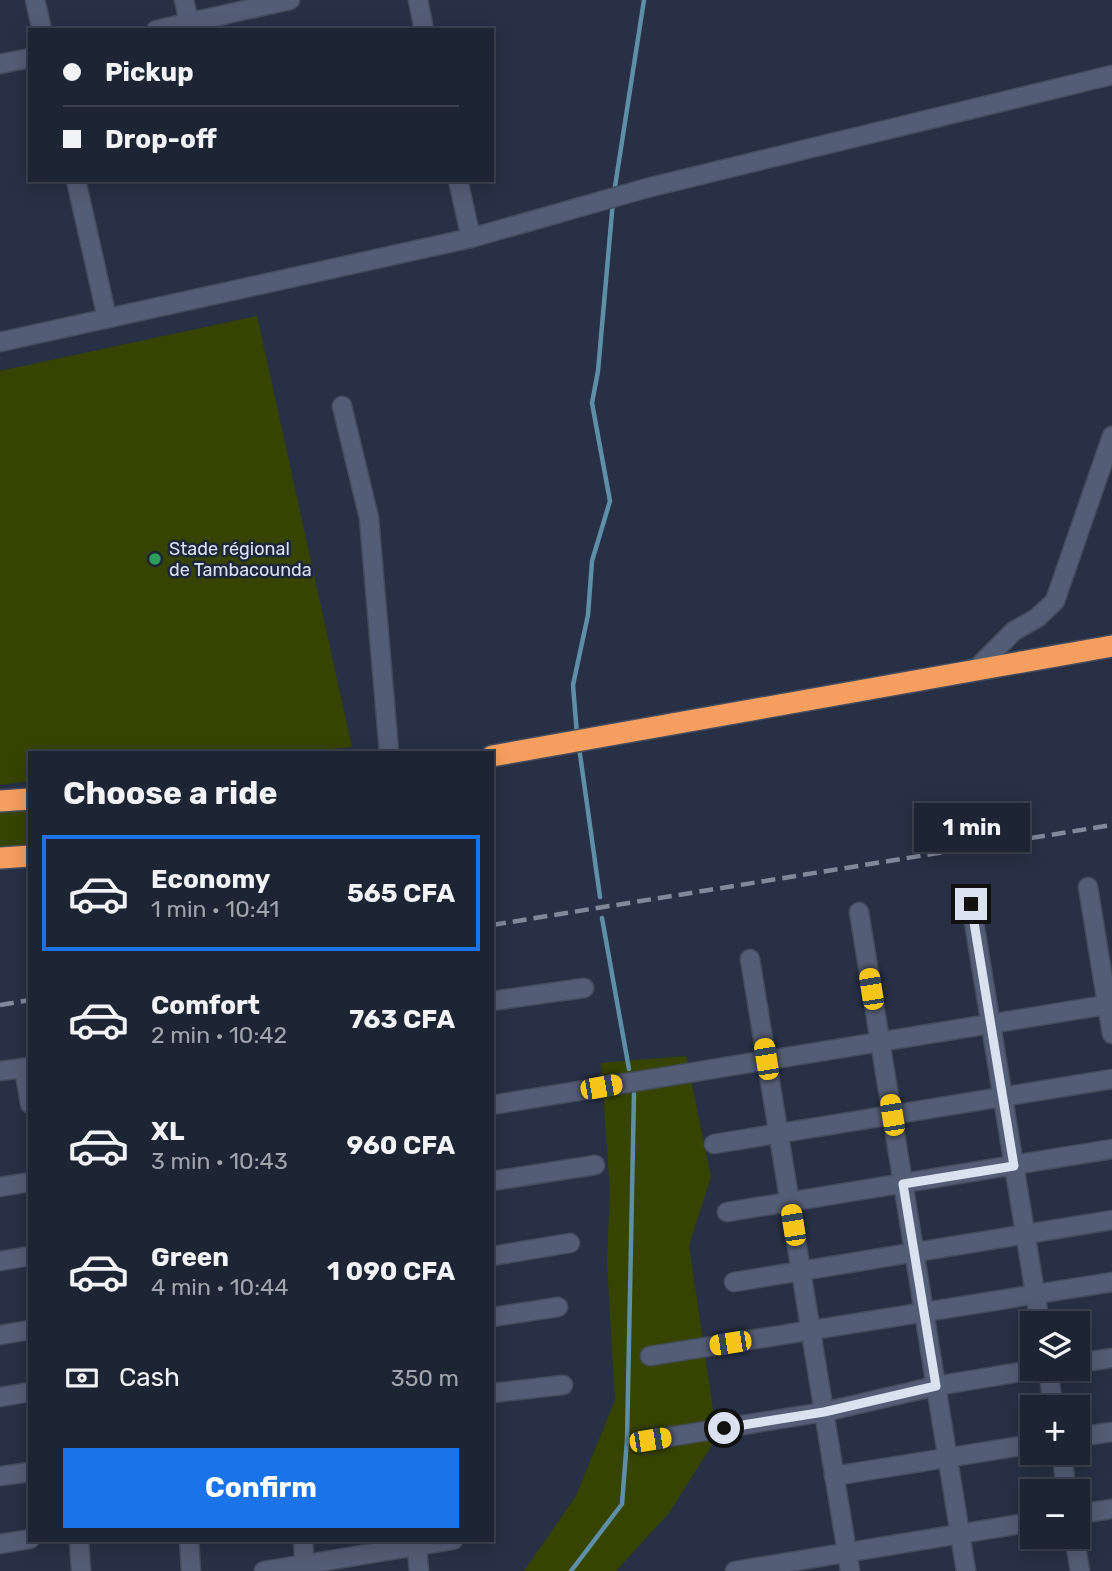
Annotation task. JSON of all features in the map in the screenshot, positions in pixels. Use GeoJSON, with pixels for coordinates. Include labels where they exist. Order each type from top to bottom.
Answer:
{"type":"FeatureCollection","features":[{"type":"Feature","properties":{"kind":"highway"},"geometry":{"type":"LineString","coordinates":[[494,756],[1112,646]]}},
{"type":"Feature","properties":{"kind":"highway"},"geometry":{"type":"LineString","coordinates":[[0,800],[28,799]]}},
{"type":"Feature","properties":{"kind":"highway"},"geometry":{"type":"LineString","coordinates":[[0,858],[28,856]]}},
{"type":"Feature","properties":{"kind":"street"},"geometry":{"type":"LineString","coordinates":[[35,0],[42,28]]}},
{"type":"Feature","properties":{"kind":"street"},"geometry":{"type":"LineString","coordinates":[[184,0],[189,22]]}},
{"type":"Feature","properties":{"kind":"street"},"geometry":{"type":"LineString","coordinates":[[164,28],[290,0]]}},
{"type":"Feature","properties":{"kind":"street"},"geometry":{"type":"LineString","coordinates":[[418,0],[424,28]]}},
{"type":"Feature","properties":{"kind":"street"},"geometry":{"type":"LineString","coordinates":[[0,64],[28,58]]}},
{"type":"Feature","properties":{"kind":"street"},"geometry":{"type":"LineString","coordinates":[[0,342],[471,238],[584,204],[1112,75]]}},
{"type":"Feature","properties":{"kind":"street"},"geometry":{"type":"LineString","coordinates":[[76,182],[107,318]]}},
{"type":"Feature","properties":{"kind":"street"},"geometry":{"type":"LineString","coordinates":[[458,182],[471,238]]}},
{"type":"Feature","properties":{"kind":"street"},"geometry":{"type":"LineString","coordinates":[[342,406],[369,518],[389,751]]}},
{"type":"Feature","properties":{"kind":"street"},"geometry":{"type":"LineString","coordinates":[[975,670],[1014,631],[1037,618],[1055,601],[1112,436]]}},
{"type":"Feature","properties":{"kind":"street"},"geometry":{"type":"LineString","coordinates":[[1088,887],[1110,1004],[1112,1034]]}},
{"type":"Feature","properties":{"kind":"street"},"geometry":{"type":"LineString","coordinates":[[971,904],[1038,1311]]}},
{"type":"Feature","properties":{"kind":"street"},"geometry":{"type":"LineString","coordinates":[[859,912],[966,1571]]}},
{"type":"Feature","properties":{"kind":"street"},"geometry":{"type":"LineString","coordinates":[[750,959],[850,1571]]}},
{"type":"Feature","properties":{"kind":"street"},"geometry":{"type":"LineString","coordinates":[[494,1001],[584,988]]}},
{"type":"Feature","properties":{"kind":"street"},"geometry":{"type":"LineString","coordinates":[[494,1105],[1110,1004]]}},
{"type":"Feature","properties":{"kind":"street"},"geometry":{"type":"LineString","coordinates":[[0,1072],[27,1068]]}},
{"type":"Feature","properties":{"kind":"street"},"geometry":{"type":"LineString","coordinates":[[714,1144],[1112,1079]]}},
{"type":"Feature","properties":{"kind":"street"},"geometry":{"type":"LineString","coordinates":[[727,1212],[1112,1149]]}},
{"type":"Feature","properties":{"kind":"street"},"geometry":{"type":"LineString","coordinates":[[494,1181],[595,1164]]}},
{"type":"Feature","properties":{"kind":"street"},"geometry":{"type":"LineString","coordinates":[[0,1187],[28,1182]]}},
{"type":"Feature","properties":{"kind":"street"},"geometry":{"type":"LineString","coordinates":[[734,1282],[1112,1220]]}},
{"type":"Feature","properties":{"kind":"street"},"geometry":{"type":"LineString","coordinates":[[494,1256],[570,1243]]}},
{"type":"Feature","properties":{"kind":"street"},"geometry":{"type":"LineString","coordinates":[[0,1261],[28,1256]]}},
{"type":"Feature","properties":{"kind":"street"},"geometry":{"type":"LineString","coordinates":[[650,1356],[1112,1282]]}},
{"type":"Feature","properties":{"kind":"street"},"geometry":{"type":"LineString","coordinates":[[494,1317],[558,1307]]}},
{"type":"Feature","properties":{"kind":"street"},"geometry":{"type":"LineString","coordinates":[[0,1335],[28,1330]]}},
{"type":"Feature","properties":{"kind":"street"},"geometry":{"type":"LineString","coordinates":[[1090,1361],[1112,1358]]}},
{"type":"Feature","properties":{"kind":"street"},"geometry":{"type":"LineString","coordinates":[[650,1440],[824,1412],[936,1386],[1020,1372]]}},
{"type":"Feature","properties":{"kind":"street"},"geometry":{"type":"LineString","coordinates":[[494,1393],[563,1385]]}},
{"type":"Feature","properties":{"kind":"street"},"geometry":{"type":"LineString","coordinates":[[0,1397],[28,1392]]}},
{"type":"Feature","properties":{"kind":"street"},"geometry":{"type":"LineString","coordinates":[[1090,1435],[1112,1432]]}},
{"type":"Feature","properties":{"kind":"street"},"geometry":{"type":"LineString","coordinates":[[834,1476],[1020,1446]]}},
{"type":"Feature","properties":{"kind":"street"},"geometry":{"type":"LineString","coordinates":[[0,1476],[28,1472]]}},
{"type":"Feature","properties":{"kind":"street"},"geometry":{"type":"LineString","coordinates":[[1090,1512],[1112,1509]]}},
{"type":"Feature","properties":{"kind":"street"},"geometry":{"type":"LineString","coordinates":[[736,1571],[1020,1524]]}},
{"type":"Feature","properties":{"kind":"street"},"geometry":{"type":"LineString","coordinates":[[0,1544],[28,1539]]}},
{"type":"Feature","properties":{"kind":"street"},"geometry":{"type":"LineString","coordinates":[[79,1542],[81,1571]]}},
{"type":"Feature","properties":{"kind":"street"},"geometry":{"type":"LineString","coordinates":[[189,1542],[191,1571]]}},
{"type":"Feature","properties":{"kind":"street"},"geometry":{"type":"LineString","coordinates":[[303,1542],[305,1568]]}},
{"type":"Feature","properties":{"kind":"street"},"geometry":{"type":"LineString","coordinates":[[264,1571],[305,1568],[416,1543],[419,1571]]}},
{"type":"Feature","properties":{"kind":"street"},"geometry":{"type":"LineString","coordinates":[[1076,1549],[1080,1571]]}},
{"type":"Feature","properties":{"kind":"green space","name":"Stade régional de Tambacounda"},"geometry":{"type":"Polygon","coordinates":[[[257,316],[352,747],[311,751],[28,751],[28,781],[0,785],[0,371],[257,316]]]}},
{"type":"Feature","properties":{"kind":"green space"},"geometry":{"type":"Polygon","coordinates":[[[28,804],[28,849],[0,851],[0,806],[28,804]]]}},
{"type":"Feature","properties":{"kind":"green space"},"geometry":{"type":"Polygon","coordinates":[[[686,1056],[711,1177],[689,1245],[717,1437],[669,1513],[616,1571],[524,1571],[576,1496],[615,1400],[607,1262],[610,1192],[601,1063],[686,1056]]]}},
{"type":"Feature","properties":{"kind":"waterway"},"geometry":{"type":"LineString","coordinates":[[614,193],[644,0]]}},
{"type":"Feature","properties":{"kind":"waterway"},"geometry":{"type":"LineString","coordinates":[[577,735],[573,685],[588,615],[592,561],[610,501],[592,403],[598,371],[613,201]]}},
{"type":"Feature","properties":{"kind":"waterway"},"geometry":{"type":"LineString","coordinates":[[579,747],[600,897]]}},
{"type":"Feature","properties":{"kind":"waterway"},"geometry":{"type":"LineString","coordinates":[[602,918],[629,1069]]}},
{"type":"Feature","properties":{"kind":"waterway"},"geometry":{"type":"LineString","coordinates":[[571,1571],[622,1504],[627,1440],[634,1094]]}},
{"type":"Feature","properties":{"kind":"railway"},"geometry":{"type":"LineString","coordinates":[[494,925],[1112,825]]}},
{"type":"Feature","properties":{"kind":"railway"},"geometry":{"type":"LineString","coordinates":[[0,1005],[28,1000]]}},
{"type":"Feature","properties":{"kind":"place","name":"Stade régional de Tambacounda"},"geometry":{"type":"Point","coordinates":[155,559]}},
{"type":"Feature","properties":{"kind":"route"},"geometry":{"type":"LineString","coordinates":[[724,1428],[824,1412],[936,1386],[903,1184],[1014,1166],[971,904]]}}]}
